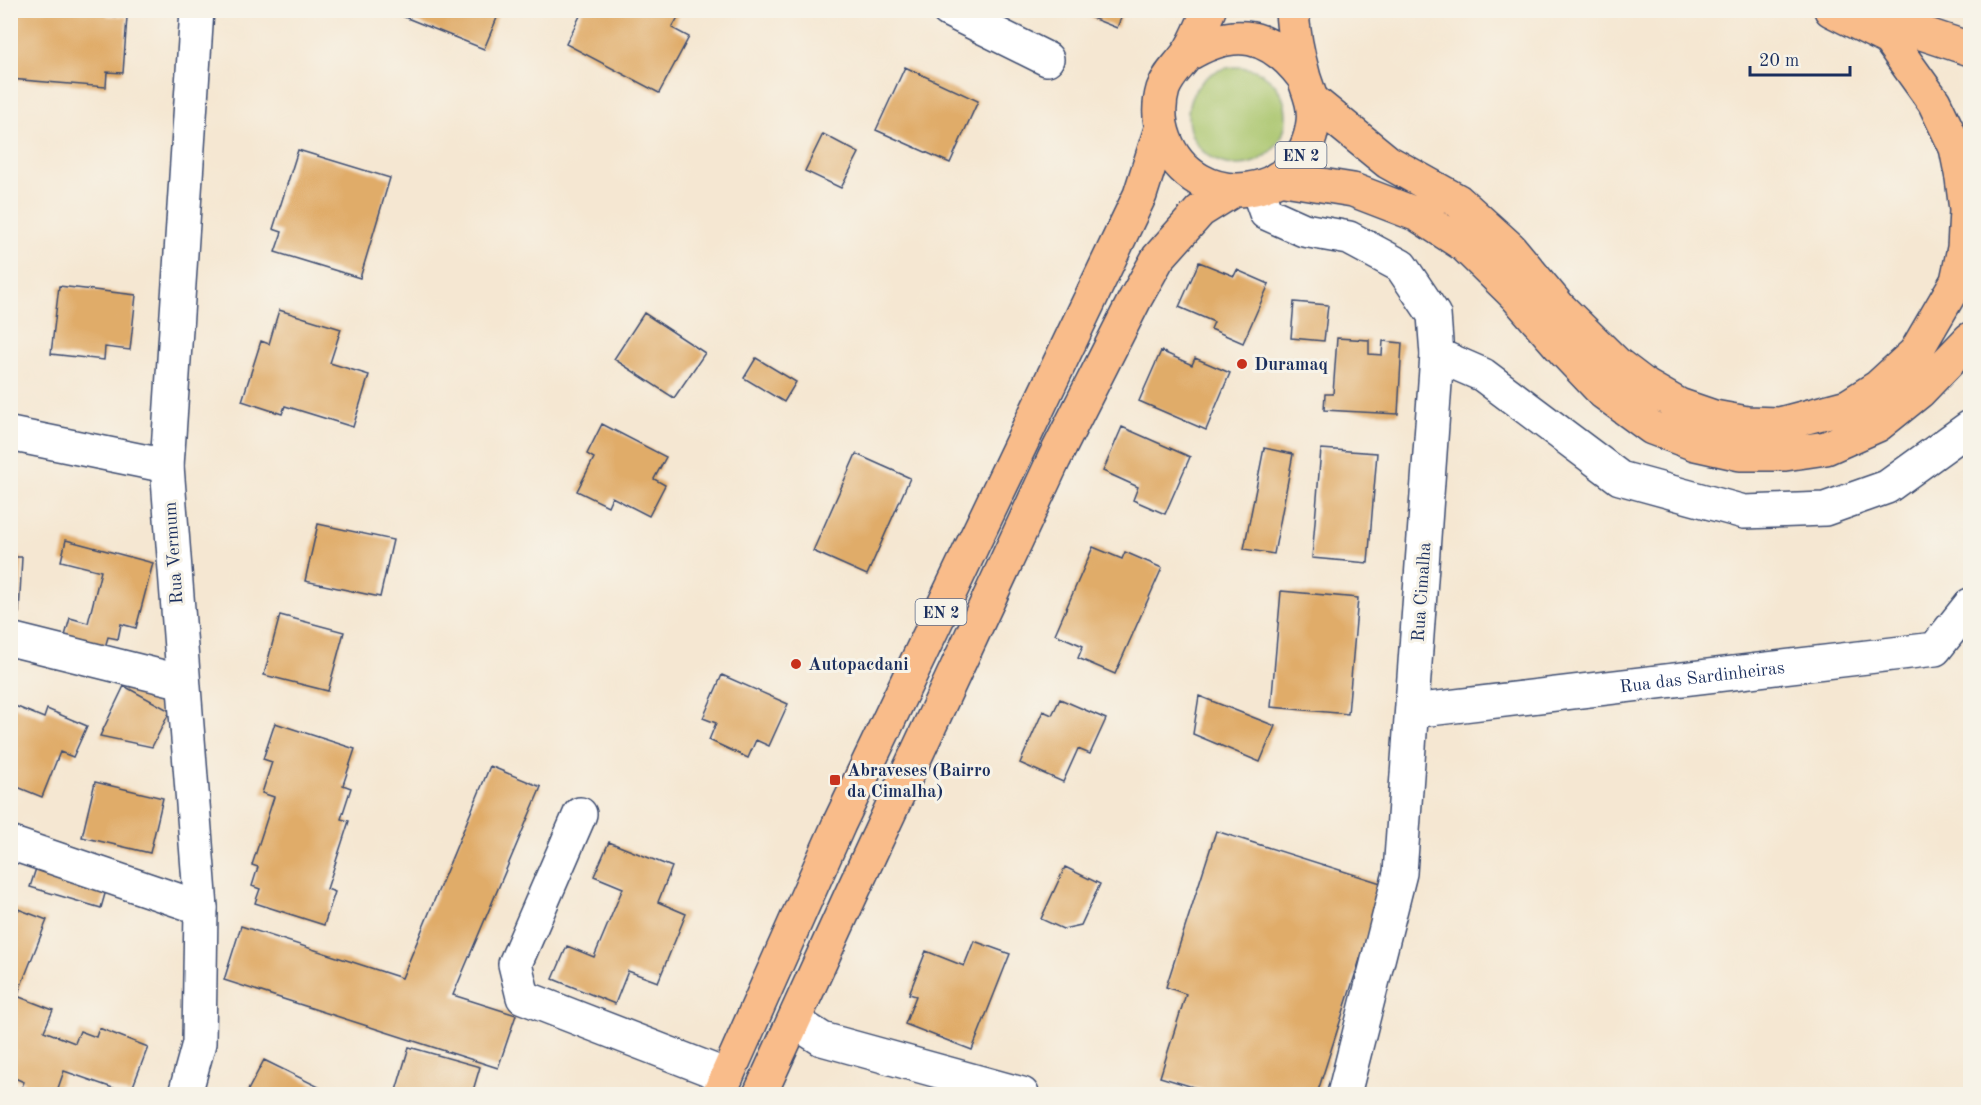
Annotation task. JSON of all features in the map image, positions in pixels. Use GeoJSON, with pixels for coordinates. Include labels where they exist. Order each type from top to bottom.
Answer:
{"type":"FeatureCollection","features":[{"type":"Feature","properties":{"kind":"main road","name":"EN 2"},"geometry":{"type":"LineString","coordinates":[[1187,55],[1209,10]]}},
{"type":"Feature","properties":{"kind":"main road","name":"EN 2"},"geometry":{"type":"LineString","coordinates":[[760,1095],[1054,459],[1158,258],[1200,211],[1256,186],[1295,164],[1307,144],[1313,122],[1308,89],[1292,27],[1292,10]]}},
{"type":"Feature","properties":{"kind":"main road"},"geometry":{"type":"LineString","coordinates":[[1308,89],[1388,162],[1458,201],[1510,248],[1567,316],[1617,364],[1646,386],[1680,405],[1713,417],[1747,423],[1780,424],[1848,406],[1878,387],[1915,353],[1957,281],[1964,248],[1966,210],[1956,148],[1934,102],[1889,39],[1831,10]]}},
{"type":"Feature","properties":{"kind":"main road"},"geometry":{"type":"LineString","coordinates":[[1854,10],[1971,49]]}},
{"type":"Feature","properties":{"kind":"main road","name":"EN 2"},"geometry":{"type":"LineString","coordinates":[[1256,186],[1207,185],[1186,172],[1170,153],[1161,129],[1160,109],[1164,88],[1173,70],[1187,55],[1206,43],[1229,38],[1251,39],[1272,46],[1291,60],[1308,89]]}},
{"type":"Feature","properties":{"kind":"main road","name":"EN 2"},"geometry":{"type":"LineString","coordinates":[[723,1085],[844,813],[1140,195],[1161,129]]}},
{"type":"Feature","properties":{"kind":"main road"},"geometry":{"type":"LineString","coordinates":[[1256,186],[1353,190],[1418,215],[1464,245],[1515,295],[1604,393],[1652,428],[1695,444],[1740,454],[1785,454],[1826,448],[1878,425],[1919,392],[1971,339]]}},
{"type":"Feature","properties":{"kind":"street","name":"Rua Vermum"},"geometry":{"type":"LineString","coordinates":[[185,1095],[199,1043],[201,908],[167,466],[197,10]]}},
{"type":"Feature","properties":{"kind":"street"},"geometry":{"type":"LineString","coordinates":[[948,10],[1047,59]]}},
{"type":"Feature","properties":{"kind":"street","name":"Rua Cimalha"},"geometry":{"type":"LineString","coordinates":[[1256,186],[1266,213],[1304,230],[1349,238],[1401,266],[1434,315],[1437,356],[1400,873],[1344,1095]]}},
{"type":"Feature","properties":{"kind":"street"},"geometry":{"type":"LineString","coordinates":[[1437,356],[1483,375],[1620,478],[1744,513],[1825,509],[1887,487],[1971,427]]}},
{"type":"Feature","properties":{"kind":"street"},"geometry":{"type":"LineString","coordinates":[[10,434],[167,466]]}},
{"type":"Feature","properties":{"kind":"street","name":"Rua das Sardinheiras"},"geometry":{"type":"LineString","coordinates":[[1413,711],[1935,649],[1971,604]]}},
{"type":"Feature","properties":{"kind":"street"},"geometry":{"type":"LineString","coordinates":[[10,639],[183,682]]}},
{"type":"Feature","properties":{"kind":"street"},"geometry":{"type":"LineString","coordinates":[[580,814],[515,964],[523,997],[723,1085]]}},
{"type":"Feature","properties":{"kind":"street"},"geometry":{"type":"LineString","coordinates":[[10,843],[201,908]]}},
{"type":"Feature","properties":{"kind":"street"},"geometry":{"type":"LineString","coordinates":[[794,1021],[822,1039],[1022,1095]]}},
{"type":"Feature","properties":{"kind":"green space"},"geometry":{"type":"Polygon","coordinates":[[[1237,67],[1256,71],[1272,81],[1282,97],[1286,116],[1282,135],[1272,151],[1256,161],[1237,165],[1218,161],[1202,151],[1192,135],[1188,116],[1192,97],[1202,81],[1218,71],[1237,67]]]}},
{"type":"Feature","properties":{"kind":"building"},"geometry":{"type":"Polygon","coordinates":[[[10,10],[108,10],[107,16],[127,17],[123,73],[107,72],[106,87],[10,79],[10,10]]]}},
{"type":"Feature","properties":{"kind":"building"},"geometry":{"type":"Polygon","coordinates":[[[405,10],[493,10],[499,13],[484,49],[402,16],[405,10]]]}},
{"type":"Feature","properties":{"kind":"building"},"geometry":{"type":"Polygon","coordinates":[[[583,10],[682,10],[672,28],[689,37],[659,93],[566,44],[583,10]]]}},
{"type":"Feature","properties":{"kind":"building"},"geometry":{"type":"Polygon","coordinates":[[[1083,10],[1124,10],[1117,28],[1082,14],[1083,10]]]}},
{"type":"Feature","properties":{"kind":"building"},"geometry":{"type":"Polygon","coordinates":[[[905,67],[978,101],[950,163],[876,130],[905,67]]]}},
{"type":"Feature","properties":{"kind":"building"},"geometry":{"type":"Polygon","coordinates":[[[823,134],[859,153],[841,188],[805,171],[823,134]]]}},
{"type":"Feature","properties":{"kind":"building"},"geometry":{"type":"Polygon","coordinates":[[[298,150],[390,178],[360,278],[275,252],[282,232],[273,229],[298,150]]]}},
{"type":"Feature","properties":{"kind":"building"},"geometry":{"type":"Polygon","coordinates":[[[1199,262],[1234,276],[1237,270],[1269,284],[1243,343],[1211,329],[1214,322],[1179,307],[1199,262]]]}},
{"type":"Feature","properties":{"kind":"building"},"geometry":{"type":"Polygon","coordinates":[[[59,286],[136,295],[130,350],[105,347],[104,360],[51,354],[59,286]]]}},
{"type":"Feature","properties":{"kind":"building"},"geometry":{"type":"Polygon","coordinates":[[[1294,302],[1328,305],[1324,341],[1291,338],[1294,302]]]}},
{"type":"Feature","properties":{"kind":"building"},"geometry":{"type":"Polygon","coordinates":[[[279,310],[341,329],[330,363],[369,375],[353,427],[285,406],[282,414],[242,401],[261,341],[269,344],[279,310]]]}},
{"type":"Feature","properties":{"kind":"building"},"geometry":{"type":"Polygon","coordinates":[[[644,313],[705,353],[674,398],[614,359],[644,313]]]}},
{"type":"Feature","properties":{"kind":"building"},"geometry":{"type":"Polygon","coordinates":[[[1337,338],[1369,340],[1369,354],[1382,355],[1383,341],[1402,343],[1398,414],[1324,410],[1325,394],[1333,394],[1337,338]]]}},
{"type":"Feature","properties":{"kind":"building"},"geometry":{"type":"Polygon","coordinates":[[[1161,351],[1192,365],[1195,358],[1230,373],[1206,430],[1139,401],[1161,351]]]}},
{"type":"Feature","properties":{"kind":"building"},"geometry":{"type":"Polygon","coordinates":[[[756,358],[796,382],[784,402],[744,378],[756,358]]]}},
{"type":"Feature","properties":{"kind":"building"},"geometry":{"type":"Polygon","coordinates":[[[602,424],[666,457],[654,479],[665,485],[649,516],[612,497],[608,506],[577,491],[594,458],[587,454],[602,424]]]}},
{"type":"Feature","properties":{"kind":"building"},"geometry":{"type":"Polygon","coordinates":[[[1122,427],[1190,457],[1165,514],[1133,500],[1138,487],[1103,471],[1122,427]]]}},
{"type":"Feature","properties":{"kind":"building"},"geometry":{"type":"Polygon","coordinates":[[[1264,448],[1293,454],[1274,554],[1244,549],[1264,448]]]}},
{"type":"Feature","properties":{"kind":"building"},"geometry":{"type":"Polygon","coordinates":[[[1321,449],[1377,453],[1368,563],[1312,558],[1321,449]]]}},
{"type":"Feature","properties":{"kind":"building"},"geometry":{"type":"Polygon","coordinates":[[[856,454],[910,478],[867,575],[813,551],[856,454]]]}},
{"type":"Feature","properties":{"kind":"building"},"geometry":{"type":"Polygon","coordinates":[[[318,524],[393,540],[380,597],[305,581],[318,524]]]}},
{"type":"Feature","properties":{"kind":"building"},"geometry":{"type":"Polygon","coordinates":[[[66,540],[153,563],[136,628],[121,624],[118,639],[108,637],[103,654],[63,643],[70,618],[88,623],[101,571],[61,561],[66,540]]]}},
{"type":"Feature","properties":{"kind":"building"},"geometry":{"type":"Polygon","coordinates":[[[1093,547],[1122,559],[1125,552],[1162,568],[1115,674],[1078,658],[1083,646],[1055,634],[1093,547]]]}},
{"type":"Feature","properties":{"kind":"building"},"geometry":{"type":"Polygon","coordinates":[[[10,557],[22,557],[19,613],[10,612],[10,557]]]}},
{"type":"Feature","properties":{"kind":"building"},"geometry":{"type":"Polygon","coordinates":[[[1281,591],[1358,598],[1348,714],[1271,707],[1281,591]]]}},
{"type":"Feature","properties":{"kind":"building"},"geometry":{"type":"Polygon","coordinates":[[[280,615],[344,632],[328,691],[264,675],[280,615]]]}},
{"type":"Feature","properties":{"kind":"building"},"geometry":{"type":"Polygon","coordinates":[[[722,675],[788,704],[769,746],[756,740],[748,758],[709,740],[716,723],[703,718],[722,675]]]}},
{"type":"Feature","properties":{"kind":"building"},"geometry":{"type":"Polygon","coordinates":[[[124,686],[170,711],[152,747],[100,736],[124,686]]]}},
{"type":"Feature","properties":{"kind":"building"},"geometry":{"type":"Polygon","coordinates":[[[1199,696],[1275,726],[1260,762],[1193,734],[1199,696]]]}},
{"type":"Feature","properties":{"kind":"building"},"geometry":{"type":"Polygon","coordinates":[[[1060,699],[1106,719],[1090,754],[1078,749],[1063,782],[1020,763],[1043,711],[1052,715],[1060,699]]]}},
{"type":"Feature","properties":{"kind":"building"},"geometry":{"type":"Polygon","coordinates":[[[10,704],[44,718],[47,709],[87,726],[73,757],[60,752],[42,797],[10,784],[10,704]]]}},
{"type":"Feature","properties":{"kind":"building"},"geometry":{"type":"Polygon","coordinates":[[[275,723],[355,749],[343,785],[351,788],[341,819],[349,821],[327,889],[335,892],[324,925],[255,903],[260,889],[252,886],[258,867],[252,865],[274,797],[262,793],[272,762],[263,759],[275,723]]]}},
{"type":"Feature","properties":{"kind":"building"},"geometry":{"type":"Polygon","coordinates":[[[490,766],[541,787],[453,995],[516,1015],[498,1068],[224,980],[241,926],[402,978],[490,766]]]}},
{"type":"Feature","properties":{"kind":"building"},"geometry":{"type":"Polygon","coordinates":[[[95,782],[163,798],[150,853],[82,837],[95,782]]]}},
{"type":"Feature","properties":{"kind":"building"},"geometry":{"type":"Polygon","coordinates":[[[1216,831],[1384,884],[1317,1094],[1216,1094],[1160,1077],[1186,994],[1166,987],[1216,831]]]}},
{"type":"Feature","properties":{"kind":"building"},"geometry":{"type":"Polygon","coordinates":[[[609,842],[672,867],[658,902],[686,914],[658,982],[628,971],[615,1004],[553,979],[567,946],[594,957],[623,888],[594,876],[609,842]]]}},
{"type":"Feature","properties":{"kind":"building"},"geometry":{"type":"Polygon","coordinates":[[[38,862],[108,883],[101,908],[30,887],[38,862]]]}},
{"type":"Feature","properties":{"kind":"building"},"geometry":{"type":"Polygon","coordinates":[[[1065,867],[1100,884],[1081,925],[1063,929],[1041,919],[1065,867]]]}},
{"type":"Feature","properties":{"kind":"building"},"geometry":{"type":"Polygon","coordinates":[[[10,906],[47,920],[17,996],[53,1010],[44,1031],[75,1043],[80,1031],[96,1037],[99,1028],[148,1047],[130,1094],[64,1071],[56,1094],[19,1094],[24,1082],[10,1076],[10,906]]]}},
{"type":"Feature","properties":{"kind":"building"},"geometry":{"type":"Polygon","coordinates":[[[974,941],[1010,954],[972,1050],[905,1024],[916,996],[909,994],[926,951],[964,966],[974,941]]]}},
{"type":"Feature","properties":{"kind":"building"},"geometry":{"type":"Polygon","coordinates":[[[409,1047],[480,1067],[472,1094],[395,1094],[409,1047]]]}},
{"type":"Feature","properties":{"kind":"building"},"geometry":{"type":"Polygon","coordinates":[[[264,1060],[325,1090],[323,1094],[246,1094],[264,1060]]]}},
{"type":"Feature","properties":{"kind":"place","name":"Duramaq"},"geometry":{"type":"Point","coordinates":[1242,364]}},
{"type":"Feature","properties":{"kind":"place","name":"Autopacdani"},"geometry":{"type":"Point","coordinates":[796,664]}},
{"type":"Feature","properties":{"kind":"place","name":"Abraveses (Bairro da Cimalha)"},"geometry":{"type":"Point","coordinates":[835,780]}}]}
